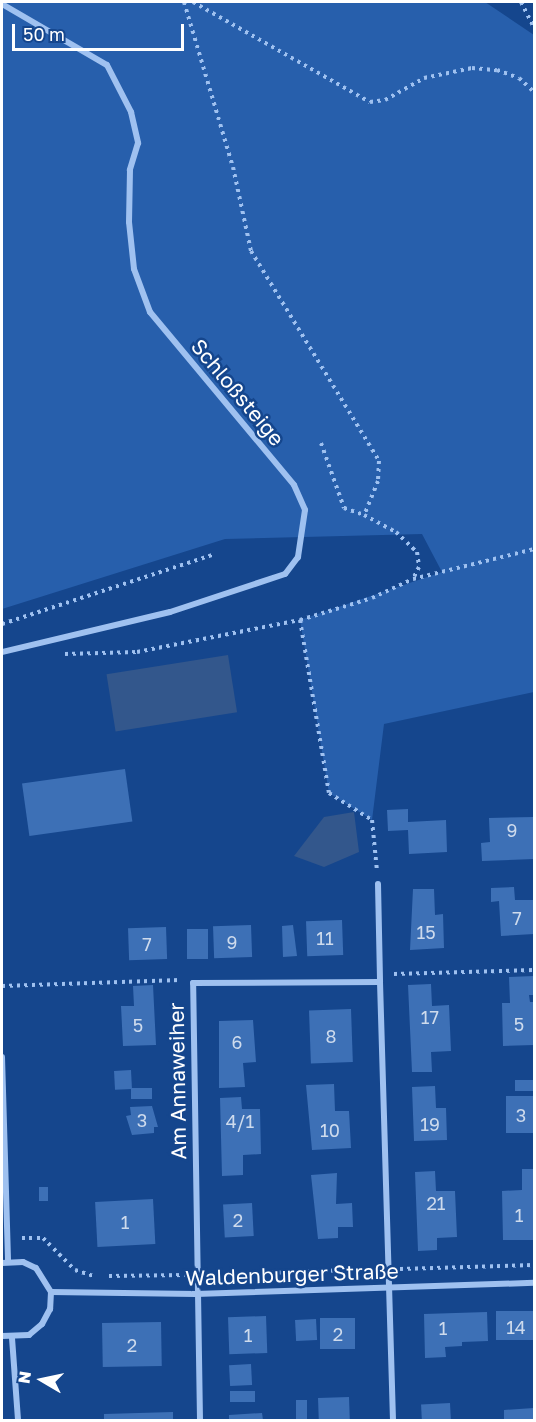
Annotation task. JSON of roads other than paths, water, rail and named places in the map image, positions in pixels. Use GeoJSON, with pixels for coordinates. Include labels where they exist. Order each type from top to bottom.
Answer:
{"type":"FeatureCollection","features":[{"type":"Feature","properties":{"kind":"street","name":"Schloßsteige"},"geometry":{"type":"LineString","coordinates":[[2,4],[106,65],[132,112],[138,143],[130,170],[129,222],[134,268],[150,312],[294,485],[305,510],[298,557],[285,574],[170,612],[2,652]]}},
{"type":"Feature","properties":{"kind":"street"},"geometry":{"type":"LineString","coordinates":[[378,884],[393,1420]]}},
{"type":"Feature","properties":{"kind":"street","name":"Am Annaweiher"},"geometry":{"type":"LineString","coordinates":[[200,1420],[196,1294],[193,983],[380,982]]}},
{"type":"Feature","properties":{"kind":"street"},"geometry":{"type":"LineString","coordinates":[[2,1057],[7,1238],[5,1262],[36,1268],[51,1292],[50,1310],[42,1324],[29,1335],[12,1338],[2,1336]]}},
{"type":"Feature","properties":{"kind":"street","name":"Waldenburger Straße"},"geometry":{"type":"LineString","coordinates":[[51,1292],[196,1294],[534,1283]]}},
{"type":"Feature","properties":{"kind":"street"},"geometry":{"type":"LineString","coordinates":[[12,1338],[18,1420]]}}]}
